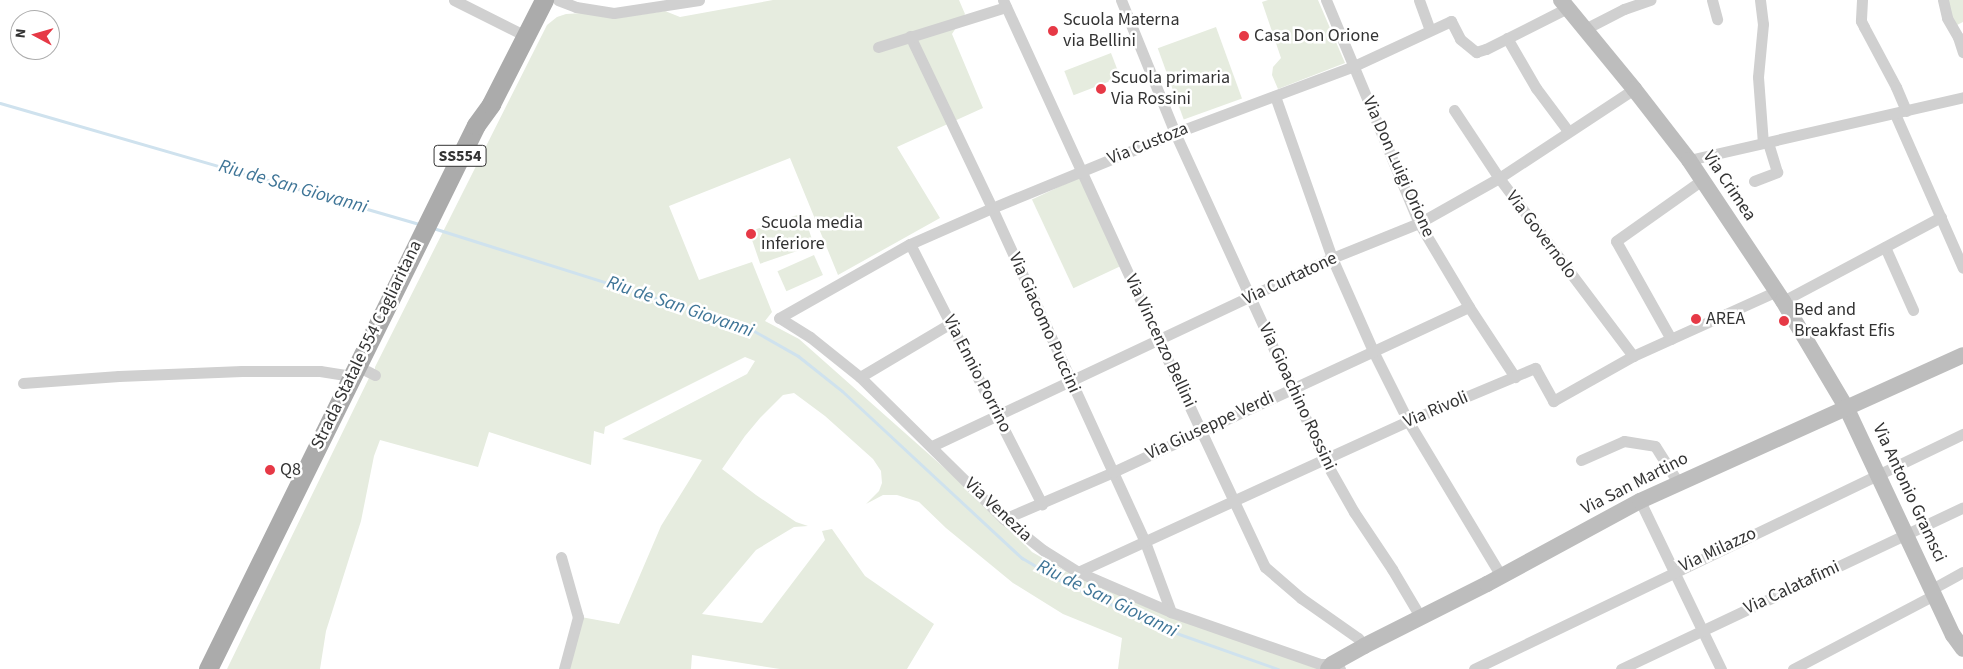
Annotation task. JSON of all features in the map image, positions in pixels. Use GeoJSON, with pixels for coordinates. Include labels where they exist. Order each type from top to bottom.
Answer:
{"type":"FeatureCollection","features":[{"type":"Feature","properties":{"kind":"main road","name":"Strada Statale 554 Cagliaritana"},"geometry":{"type":"LineString","coordinates":[[219,669],[365,374],[440,208],[485,130],[491,104],[544,0]]}},
{"type":"Feature","properties":{"kind":"main road","name":"Strada Statale 554 Cagliaritana"},"geometry":{"type":"LineString","coordinates":[[208,669],[365,374]]}},
{"type":"Feature","properties":{"kind":"street"},"geometry":{"type":"LineString","coordinates":[[454,0],[526,36]]}},
{"type":"Feature","properties":{"kind":"street"},"geometry":{"type":"LineString","coordinates":[[558,0],[576,7],[614,13],[699,0]]}},
{"type":"Feature","properties":{"kind":"street","name":"Via Gioachino Rossini"},"geometry":{"type":"LineString","coordinates":[[1121,0],[1175,133],[1324,459],[1354,512],[1392,568],[1421,618]]}},
{"type":"Feature","properties":{"kind":"street","name":"Via Don Luigi Orione"},"geometry":{"type":"LineString","coordinates":[[1326,0],[1419,223],[1469,307],[1515,377]]}},
{"type":"Feature","properties":{"kind":"street"},"geometry":{"type":"LineString","coordinates":[[1418,0],[1430,30]]}},
{"type":"Feature","properties":{"kind":"street"},"geometry":{"type":"LineString","coordinates":[[1615,0],[1621,11]]}},
{"type":"Feature","properties":{"kind":"street"},"geometry":{"type":"LineString","coordinates":[[1586,29],[1621,11],[1650,0]]}},
{"type":"Feature","properties":{"kind":"street"},"geometry":{"type":"LineString","coordinates":[[1712,0],[1717,19]]}},
{"type":"Feature","properties":{"kind":"street"},"geometry":{"type":"LineString","coordinates":[[1754,181],[1777,172],[1765,142],[1758,77],[1763,24],[1760,0]]}},
{"type":"Feature","properties":{"kind":"street"},"geometry":{"type":"LineString","coordinates":[[1862,0],[1861,20],[1896,87],[1900,113],[1963,268]]}},
{"type":"Feature","properties":{"kind":"street"},"geometry":{"type":"LineString","coordinates":[[1943,0],[1947,18],[1958,37],[1963,52]]}},
{"type":"Feature","properties":{"kind":"street"},"geometry":{"type":"LineString","coordinates":[[878,46],[1005,3]]}},
{"type":"Feature","properties":{"kind":"street","name":"Via Vincenzo Bellini"},"geometry":{"type":"LineString","coordinates":[[1005,3],[1158,339],[1265,567],[1301,598],[1358,638],[1364,646]]}},
{"type":"Feature","properties":{"kind":"street","name":"Via Custoza"},"geometry":{"type":"LineString","coordinates":[[779,318],[910,244],[992,208],[1175,133],[1354,66],[1451,21],[1460,39],[1476,52],[1507,38],[1564,4]]}},
{"type":"Feature","properties":{"kind":"street","name":"Via Crimea"},"geometry":{"type":"LineString","coordinates":[[1564,4],[1586,29],[1689,160],[1779,296],[1846,407]]}},
{"type":"Feature","properties":{"kind":"street","name":"Via Giacomo Puccini"},"geometry":{"type":"LineString","coordinates":[[910,36],[992,208],[1145,542],[1171,612]]}},
{"type":"Feature","properties":{"kind":"street"},"geometry":{"type":"LineString","coordinates":[[1507,38],[1536,88],[1568,131]]}},
{"type":"Feature","properties":{"kind":"street","name":"Via Curtatone"},"geometry":{"type":"LineString","coordinates":[[932,446],[1332,258],[1419,223],[1499,178],[1634,89]]}},
{"type":"Feature","properties":{"kind":"street"},"geometry":{"type":"LineString","coordinates":[[1275,96],[1332,258],[1373,351],[1408,421],[1501,576]]}},
{"type":"Feature","properties":{"kind":"street"},"geometry":{"type":"LineString","coordinates":[[1689,160],[1963,97]]}},
{"type":"Feature","properties":{"kind":"street","name":"Via Governolo"},"geometry":{"type":"LineString","coordinates":[[1454,110],[1499,178],[1632,356]]}},
{"type":"Feature","properties":{"kind":"street"},"geometry":{"type":"LineString","coordinates":[[1671,339],[1616,242],[1702,180]]}},
{"type":"Feature","properties":{"kind":"street","name":"Via Rivoli"},"geometry":{"type":"LineString","coordinates":[[1078,572],[1408,421],[1535,368],[1553,401],[1632,356],[1779,296],[1885,247],[1941,216]]}},
{"type":"Feature","properties":{"kind":"street","name":"Via Ennio Porrino"},"geometry":{"type":"LineString","coordinates":[[910,244],[952,322],[1042,504]]}},
{"type":"Feature","properties":{"kind":"street"},"geometry":{"type":"LineString","coordinates":[[1885,247],[1913,310]]}},
{"type":"Feature","properties":{"kind":"street","name":"Via Giuseppe Verdi"},"geometry":{"type":"LineString","coordinates":[[1004,519],[1113,472],[1469,307]]}},
{"type":"Feature","properties":{"kind":"street","name":"Via Venezia"},"geometry":{"type":"LineString","coordinates":[[779,318],[810,337],[860,378],[932,446],[1004,519],[1043,550],[1078,572],[1171,612],[1320,664],[1338,665]]}},
{"type":"Feature","properties":{"kind":"street"},"geometry":{"type":"LineString","coordinates":[[860,378],[952,322]]}},
{"type":"Feature","properties":{"kind":"street","name":"Via San Martino"},"geometry":{"type":"LineString","coordinates":[[1338,665],[1364,646],[1501,576],[1640,501],[1963,355]]}},
{"type":"Feature","properties":{"kind":"street"},"geometry":{"type":"LineString","coordinates":[[23,383],[120,376],[242,371],[365,374]]}},
{"type":"Feature","properties":{"kind":"street","name":"Via Antonio Gramsci"},"geometry":{"type":"LineString","coordinates":[[1846,407],[1908,534],[1953,635],[1963,649]]}},
{"type":"Feature","properties":{"kind":"street","name":"Via Milazzo"},"geometry":{"type":"LineString","coordinates":[[1474,669],[1963,434]]}},
{"type":"Feature","properties":{"kind":"street"},"geometry":{"type":"LineString","coordinates":[[1581,460],[1624,441],[1655,446],[1679,484]]}},
{"type":"Feature","properties":{"kind":"street"},"geometry":{"type":"LineString","coordinates":[[1640,501],[1721,669]]}},
{"type":"Feature","properties":{"kind":"street","name":"Via Calatafimi"},"geometry":{"type":"LineString","coordinates":[[1620,669],[1963,508]]}},
{"type":"Feature","properties":{"kind":"street"},"geometry":{"type":"LineString","coordinates":[[560,557],[578,617],[564,669]]}},
{"type":"Feature","properties":{"kind":"street"},"geometry":{"type":"LineString","coordinates":[[1793,669],[1933,592],[1963,572]]}},
{"type":"Feature","properties":{"kind":"shaded area"},"geometry":{"type":"Polygon","coordinates":[[[773,0],[959,0],[965,14],[952,34],[983,108],[897,147],[940,218],[838,275],[790,158],[669,206],[699,280],[752,262],[772,312],[765,321],[799,339],[993,511],[1032,552],[1062,569],[1318,669],[1118,669],[1122,638],[1063,614],[1013,583],[946,528],[919,502],[897,495],[883,495],[866,504],[879,491],[882,483],[881,471],[873,459],[825,416],[794,393],[783,395],[760,418],[722,469],[796,522],[808,526],[794,527],[756,550],[702,614],[762,623],[825,540],[822,531],[832,529],[865,576],[934,624],[907,669],[780,669],[692,655],[691,669],[568,669],[581,617],[619,624],[661,526],[702,460],[622,439],[747,374],[755,361],[745,357],[605,427],[604,434],[594,431],[591,465],[489,432],[478,467],[380,440],[374,456],[361,521],[326,631],[320,669],[227,669],[369,378],[373,378],[375,375],[375,367],[547,25],[557,17],[566,14],[583,13],[617,18],[665,11],[680,17],[773,0]]]}},
{"type":"Feature","properties":{"kind":"shaded area"},"geometry":{"type":"Polygon","coordinates":[[[1268,0],[1318,0],[1345,63],[1278,89],[1272,75],[1273,67],[1281,58],[1262,2],[1268,0]]]}},
{"type":"Feature","properties":{"kind":"shaded area"},"geometry":{"type":"Polygon","coordinates":[[[1946,0],[1963,0],[1963,22],[1955,26],[1946,0]]]}},
{"type":"Feature","properties":{"kind":"shaded area"},"geometry":{"type":"Polygon","coordinates":[[[1216,27],[1242,98],[1184,120],[1158,48],[1216,27]]]}},
{"type":"Feature","properties":{"kind":"shaded area"},"geometry":{"type":"Polygon","coordinates":[[[1111,53],[1120,77],[1074,95],[1064,71],[1111,53]]]}},
{"type":"Feature","properties":{"kind":"shaded area"},"geometry":{"type":"Polygon","coordinates":[[[1080,177],[1121,266],[1073,288],[1032,199],[1080,177]]]}},
{"type":"Feature","properties":{"kind":"shaded area"},"geometry":{"type":"Polygon","coordinates":[[[803,213],[814,245],[760,264],[749,232],[803,213]]]}},
{"type":"Feature","properties":{"kind":"shaded area"},"geometry":{"type":"Polygon","coordinates":[[[814,255],[823,275],[786,291],[777,271],[814,255]]]}},
{"type":"Feature","properties":{"kind":"waterway","name":"Riu de San Giovanni"},"geometry":{"type":"LineString","coordinates":[[0,103],[420,224]]}},
{"type":"Feature","properties":{"kind":"waterway","name":"Riu de San Giovanni"},"geometry":{"type":"LineString","coordinates":[[433,228],[747,327],[798,356],[842,391],[1022,558],[1061,581],[1162,628],[1278,669]]}},
{"type":"Feature","properties":{"kind":"place","name":"Scuola Materna via Bellini"},"geometry":{"type":"Point","coordinates":[1053,31]}},
{"type":"Feature","properties":{"kind":"place","name":"Casa Don Orione"},"geometry":{"type":"Point","coordinates":[1244,36]}},
{"type":"Feature","properties":{"kind":"place","name":"Scuola primaria Via Rossini"},"geometry":{"type":"Point","coordinates":[1101,89]}},
{"type":"Feature","properties":{"kind":"place","name":"Scuola media inferiore"},"geometry":{"type":"Point","coordinates":[751,234]}},
{"type":"Feature","properties":{"kind":"place","name":"AREA"},"geometry":{"type":"Point","coordinates":[1696,319]}},
{"type":"Feature","properties":{"kind":"place","name":"Bed and Breakfast Efis"},"geometry":{"type":"Point","coordinates":[1784,321]}},
{"type":"Feature","properties":{"kind":"place","name":"Q8"},"geometry":{"type":"Point","coordinates":[270,470]}}]}
